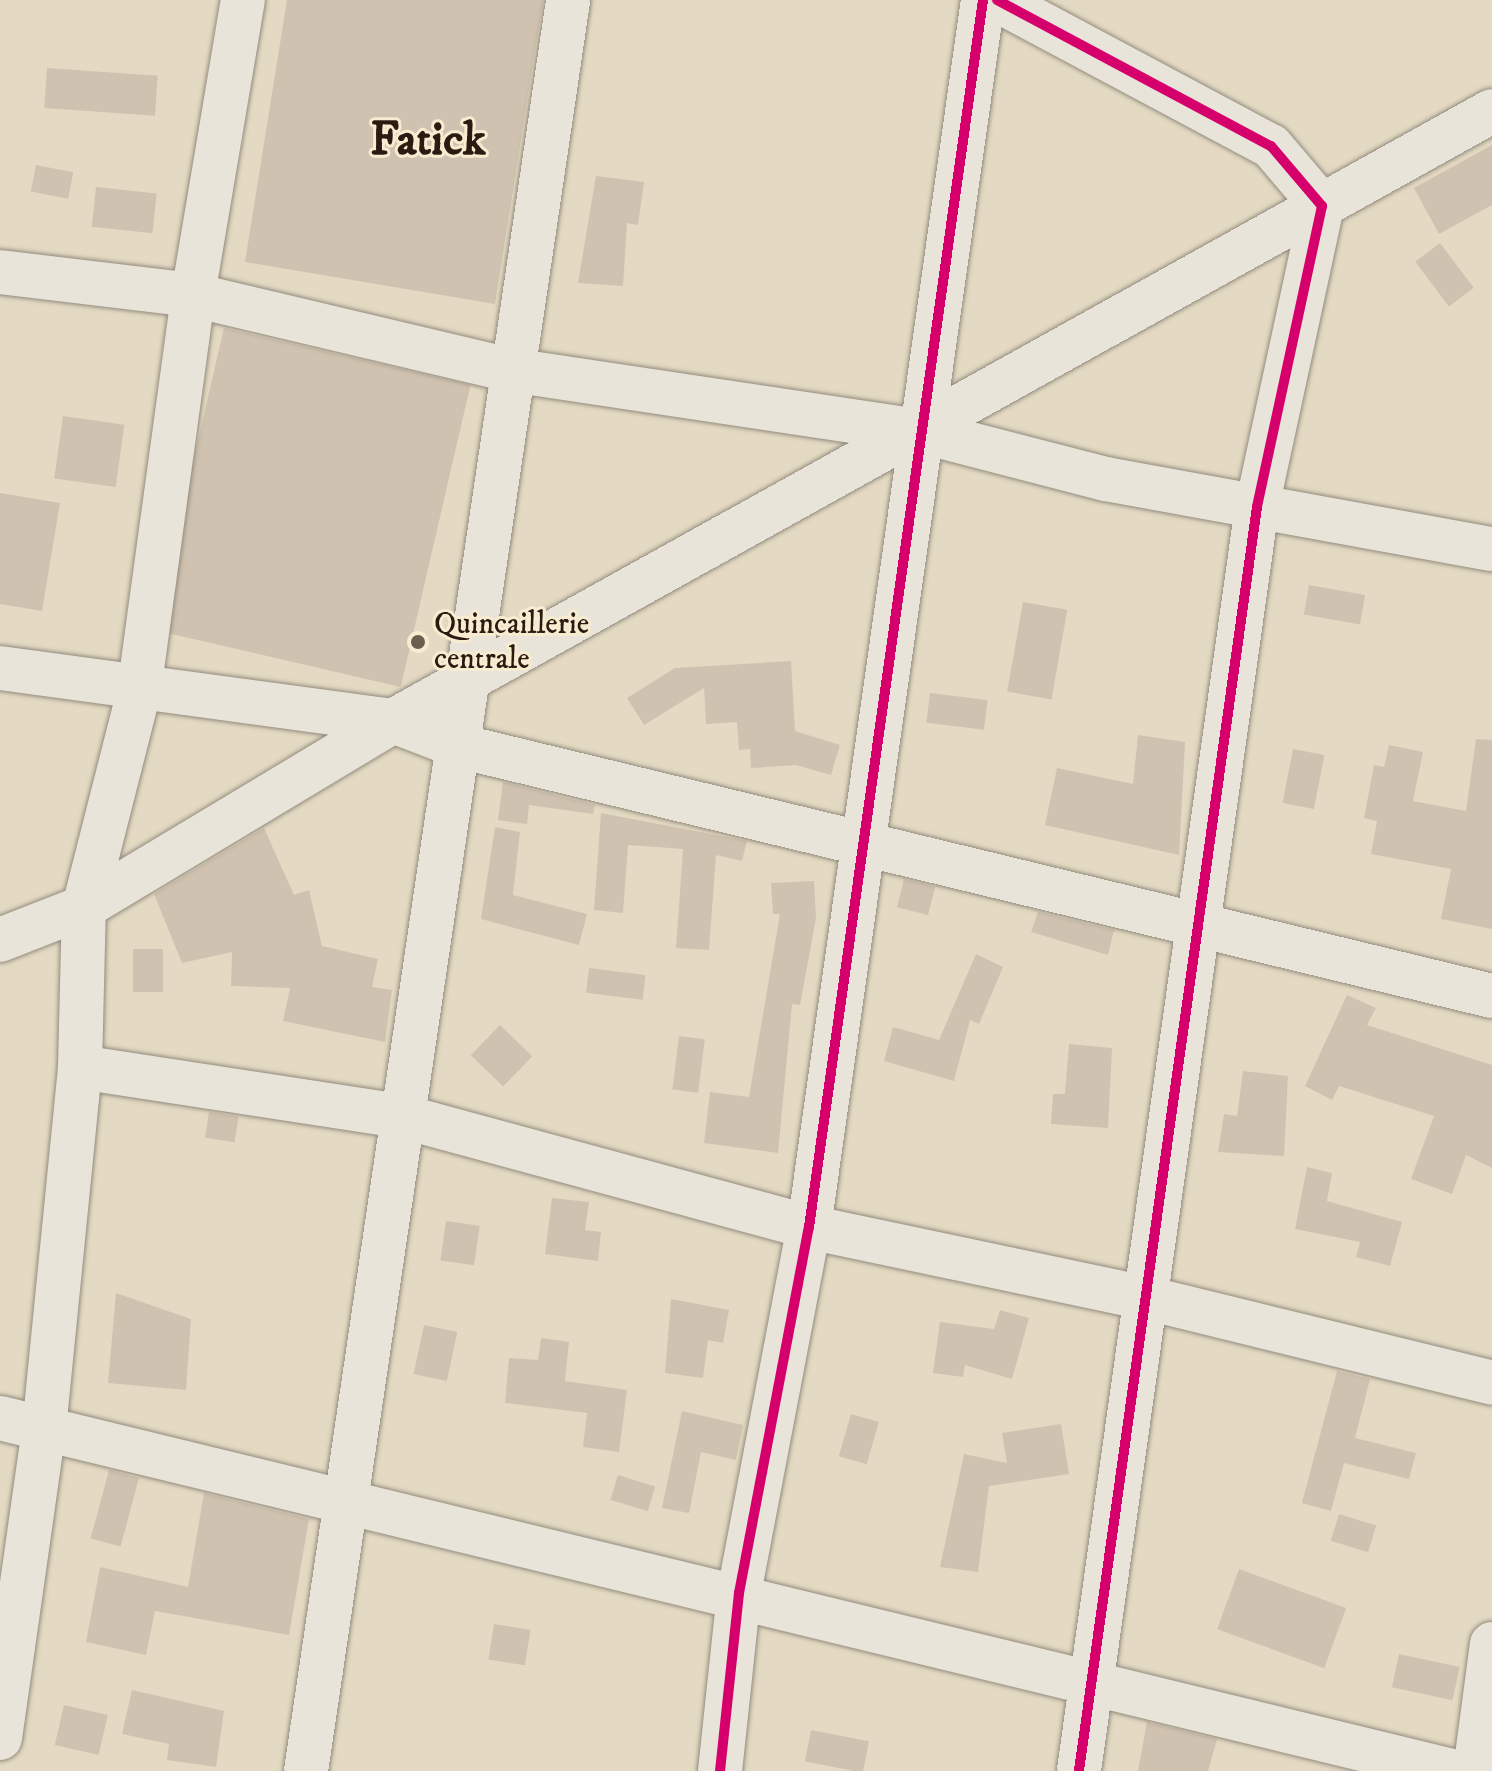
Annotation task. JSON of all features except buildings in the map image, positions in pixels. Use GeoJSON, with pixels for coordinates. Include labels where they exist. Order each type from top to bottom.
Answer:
{"type":"FeatureCollection","features":[{"type":"Feature","properties":{"kind":"street"},"geometry":{"type":"LineString","coordinates":[[0,1738],[44,1429],[80,1067],[84,907],[139,691],[193,295],[243,0]]}},
{"type":"Feature","properties":{"kind":"street"},"geometry":{"type":"LineString","coordinates":[[306,1771],[463,688],[568,0]]}},
{"type":"Feature","properties":{"kind":"street"},"geometry":{"type":"LineString","coordinates":[[720,1771],[739,1593],[809,1227],[859,841],[983,0]]}},
{"type":"Feature","properties":{"kind":"street"},"geometry":{"type":"LineString","coordinates":[[997,0],[1271,146],[1322,206]]}},
{"type":"Feature","properties":{"kind":"street"},"geometry":{"type":"LineString","coordinates":[[0,940],[84,907],[393,721],[463,688],[1492,111]]}},
{"type":"Feature","properties":{"kind":"street"},"geometry":{"type":"LineString","coordinates":[[1079,1771],[1257,507],[1322,206]]}},
{"type":"Feature","properties":{"kind":"street"},"geometry":{"type":"LineString","coordinates":[[0,272],[193,295],[511,370],[920,431],[1106,479],[1492,549]]}},
{"type":"Feature","properties":{"kind":"street"},"geometry":{"type":"LineString","coordinates":[[0,668],[139,691],[393,721],[455,745],[1492,996]]}},
{"type":"Feature","properties":{"kind":"street"},"geometry":{"type":"LineString","coordinates":[[80,1067],[401,1116],[809,1227],[1147,1298],[1492,1383]]}},
{"type":"Feature","properties":{"kind":"street"},"geometry":{"type":"LineString","coordinates":[[0,1418],[739,1593],[1453,1771]]}},
{"type":"Feature","properties":{"kind":"street"},"geometry":{"type":"LineString","coordinates":[[1475,1771],[1492,1644]]}},
{"type":"Feature","properties":{"kind":"cycle path"},"geometry":{"type":"LineString","coordinates":[[720,1771],[739,1593],[809,1227],[983,0]]}},
{"type":"Feature","properties":{"kind":"cycle path"},"geometry":{"type":"LineString","coordinates":[[997,0],[1271,146],[1322,206],[1257,507],[1079,1771]]}},
{"type":"Feature","properties":{"kind":"place","name":"Quincaillerie centrale"},"geometry":{"type":"Point","coordinates":[418,642]}},
{"type":"Feature","properties":{"kind":"district","name":"Fatick"},"geometry":{"type":"Point","coordinates":[428,141]}}]}
